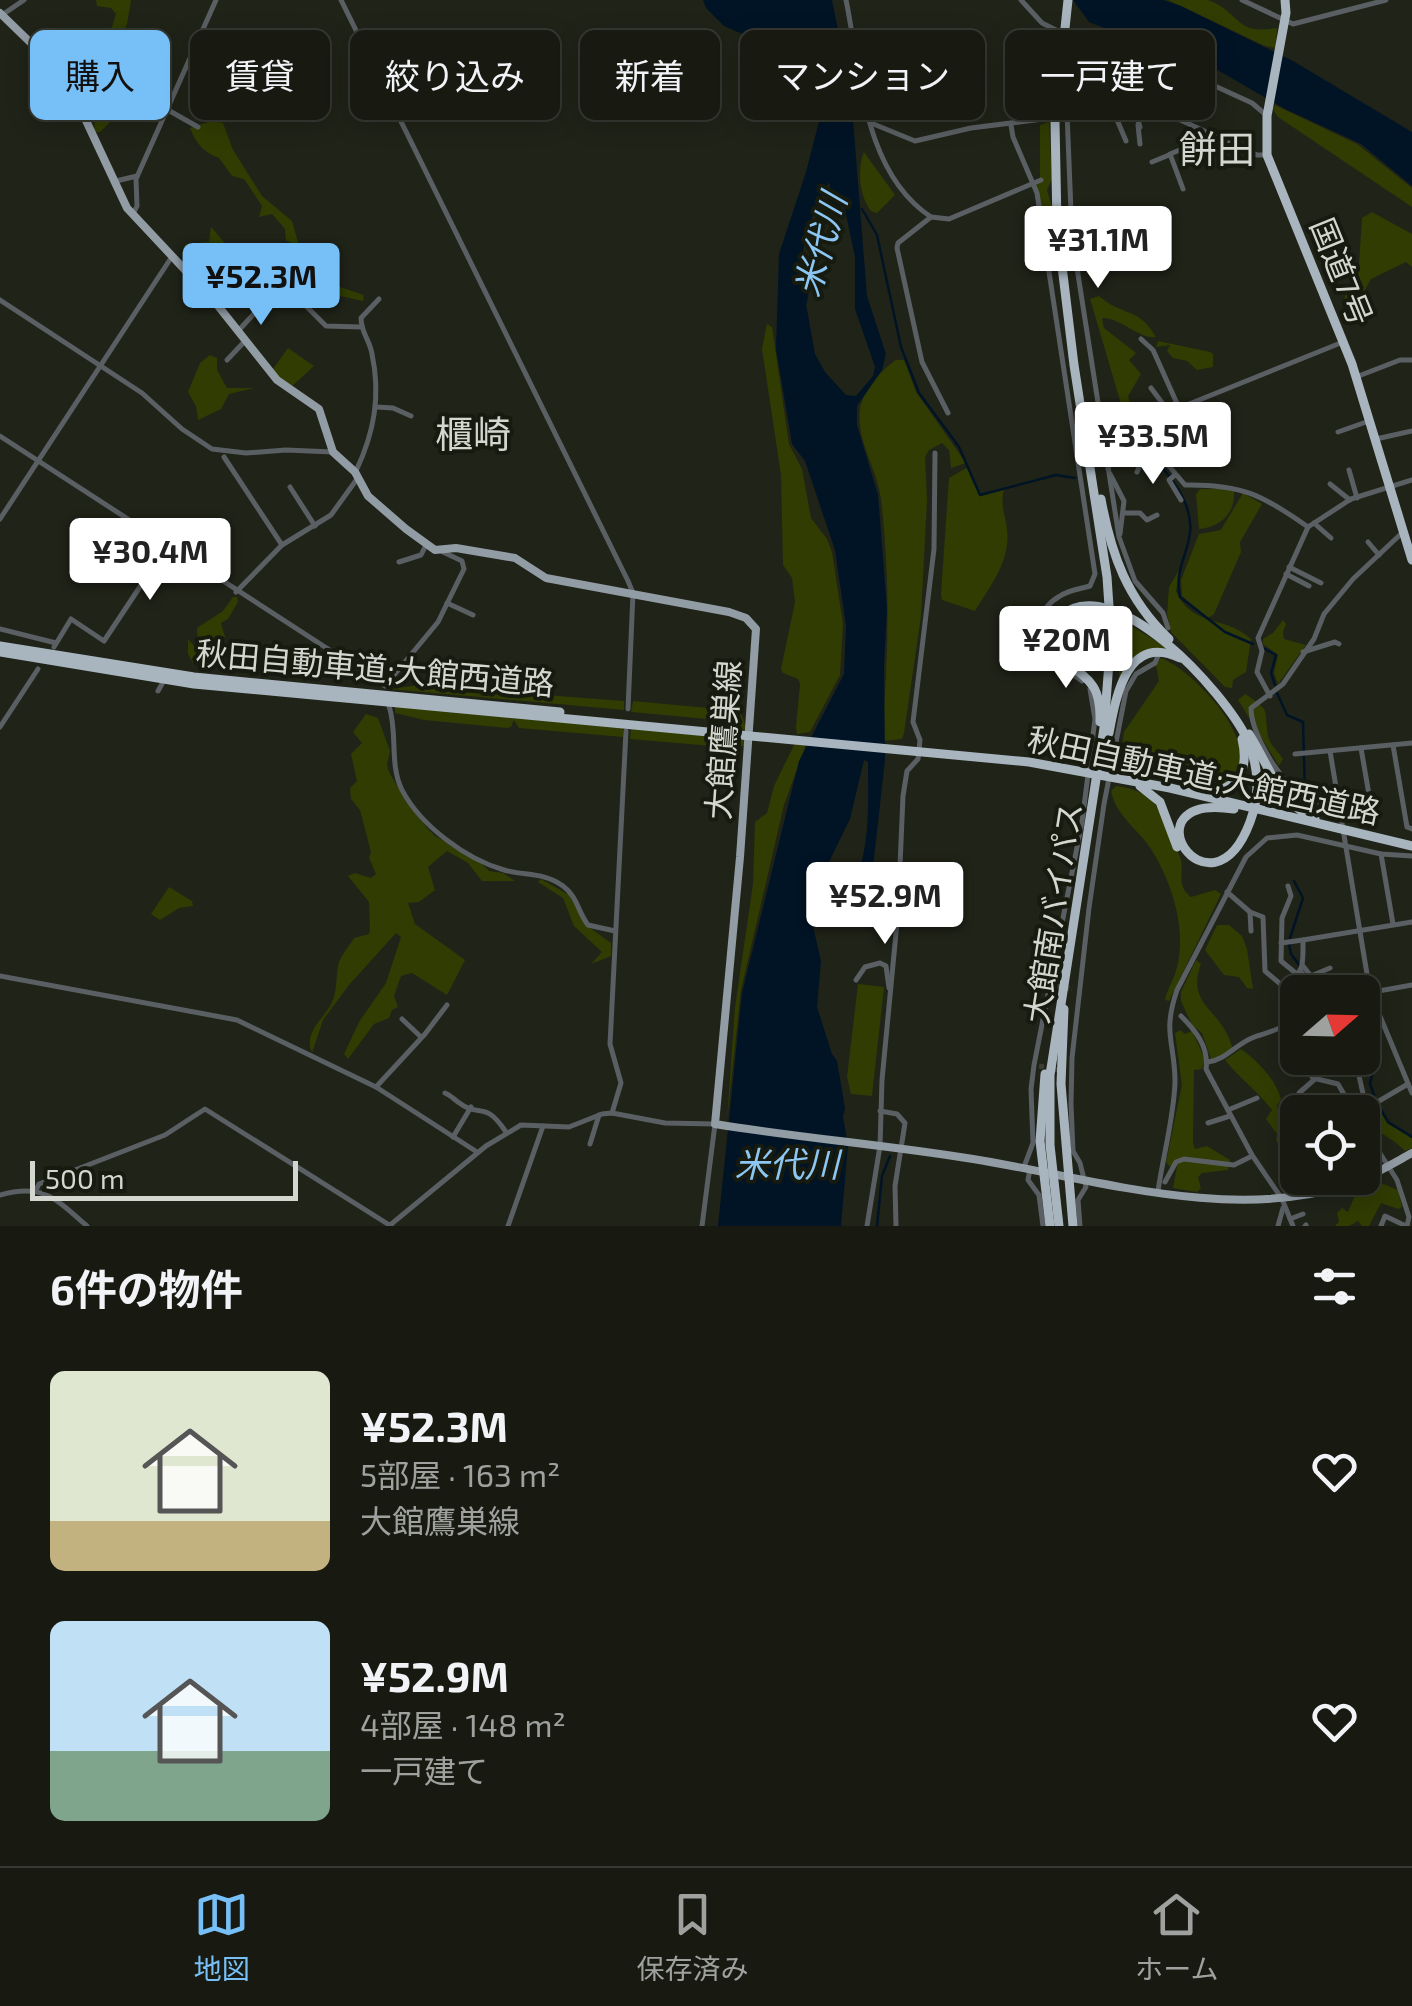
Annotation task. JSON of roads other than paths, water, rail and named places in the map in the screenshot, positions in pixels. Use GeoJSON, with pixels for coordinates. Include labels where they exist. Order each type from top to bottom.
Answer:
{"type":"FeatureCollection","features":[{"type":"Feature","properties":{"kind":"highway","name":"大館南バイパス"},"geometry":{"type":"LineString","coordinates":[[1068,0],[1055,122],[1056,192],[1066,302],[1104,558],[1111,658],[1069,994]]}},
{"type":"Feature","properties":{"kind":"highway","name":"国道7号"},"geometry":{"type":"LineString","coordinates":[[1285,0],[1268,114],[1267,155],[1356,377],[1412,560]]}},
{"type":"Feature","properties":{"kind":"highway","name":"大館南バイパス"},"geometry":{"type":"LineString","coordinates":[[1056,192],[1102,475],[1116,640],[1101,780],[1069,994],[1049,1092],[1062,1226]]}},
{"type":"Feature","properties":{"kind":"highway"},"geometry":{"type":"LineString","coordinates":[[1102,475],[1107,531],[1124,583],[1145,615],[1215,685],[1243,724],[1280,789],[1299,811],[1323,822],[1389,840]]}},
{"type":"Feature","properties":{"kind":"highway"},"geometry":{"type":"LineString","coordinates":[[1103,607],[1078,606],[1059,618],[1053,637],[1062,654],[1075,661],[1084,660],[1097,654],[1105,642],[1108,614],[1104,558]]}},
{"type":"Feature","properties":{"kind":"highway"},"geometry":{"type":"LineString","coordinates":[[1092,800],[1100,718],[1098,697],[1087,677],[1056,653],[1049,632],[1054,616],[1066,607],[1087,602],[1152,629],[1186,654]]}},
{"type":"Feature","properties":{"kind":"highway"},"geometry":{"type":"LineString","coordinates":[[1120,614],[1167,644],[1205,678],[1220,696],[1244,746],[1244,770],[1235,784],[1223,790],[1133,780]]}},
{"type":"Feature","properties":{"kind":"highway","name":"秋田自動車道;大館西道路"},"geometry":{"type":"LineString","coordinates":[[0,649],[213,679],[555,711],[746,734]]}},
{"type":"Feature","properties":{"kind":"highway","name":"秋田自動車道;大館西道路"},"geometry":{"type":"LineString","coordinates":[[0,649],[72,666],[269,692],[921,749],[1070,768],[1412,846]]}},
{"type":"Feature","properties":{"kind":"highway"},"geometry":{"type":"LineString","coordinates":[[1101,780],[1116,699],[1134,664],[1151,654],[1167,653],[1205,678]]}},
{"type":"Feature","properties":{"kind":"highway"},"geometry":{"type":"LineString","coordinates":[[1220,696],[1251,751],[1258,796]]}},
{"type":"Feature","properties":{"kind":"highway"},"geometry":{"type":"LineString","coordinates":[[1118,779],[1143,787],[1156,797],[1166,812],[1180,852],[1198,866],[1212,866],[1230,858],[1245,841],[1254,816],[1258,796],[1256,755],[1243,724]]}},
{"type":"Feature","properties":{"kind":"highway"},"geometry":{"type":"LineString","coordinates":[[1254,816],[1238,844],[1218,860],[1196,860],[1181,847],[1182,823],[1202,808],[1298,819]]}},
{"type":"Feature","properties":{"kind":"highway"},"geometry":{"type":"LineString","coordinates":[[1047,1226],[1041,1171],[1042,1097],[1069,994]]}},
{"type":"Feature","properties":{"kind":"highway"},"geometry":{"type":"LineString","coordinates":[[1069,994],[1061,1084],[1060,1179],[1076,1226]]}},
{"type":"Feature","properties":{"kind":"main road","name":"大館鷹巣線"},"geometry":{"type":"LineString","coordinates":[[1,14],[35,47],[82,112],[132,214],[239,330],[276,380],[323,414],[333,452],[356,475],[368,496],[426,545],[516,558],[546,578],[738,615],[756,629],[719,1125]]}},
{"type":"Feature","properties":{"kind":"main road"},"geometry":{"type":"LineString","coordinates":[[719,1125],[901,1148],[1027,1168],[1060,1179],[1081,1178],[1222,1200],[1283,1202],[1343,1186],[1412,1153]]}},
{"type":"Feature","properties":{"kind":"street"},"geometry":{"type":"LineString","coordinates":[[1,14],[24,0]]}},
{"type":"Feature","properties":{"kind":"street"},"geometry":{"type":"LineString","coordinates":[[170,105],[216,0]]}},
{"type":"Feature","properties":{"kind":"street"},"geometry":{"type":"LineString","coordinates":[[341,0],[633,593],[628,709]]}},
{"type":"Feature","properties":{"kind":"street"},"geometry":{"type":"LineString","coordinates":[[846,0],[871,123],[889,174],[908,200],[931,217],[949,219],[1041,180]]}},
{"type":"Feature","properties":{"kind":"street"},"geometry":{"type":"LineString","coordinates":[[1021,0],[1056,30]]}},
{"type":"Feature","properties":{"kind":"street"},"geometry":{"type":"LineString","coordinates":[[1242,0],[1293,24],[1386,0]]}},
{"type":"Feature","properties":{"kind":"street"},"geometry":{"type":"LineString","coordinates":[[1215,86],[1268,114]]}},
{"type":"Feature","properties":{"kind":"street"},"geometry":{"type":"LineString","coordinates":[[170,111],[198,128]]}},
{"type":"Feature","properties":{"kind":"street"},"geometry":{"type":"LineString","coordinates":[[132,214],[137,206],[137,176],[163,120]]}},
{"type":"Feature","properties":{"kind":"street"},"geometry":{"type":"LineString","coordinates":[[871,123],[915,141],[971,128],[1038,120]]}},
{"type":"Feature","properties":{"kind":"street"},"geometry":{"type":"LineString","coordinates":[[1067,120],[1069,238],[1091,352],[1102,475],[1135,581],[1163,614],[1168,628]]}},
{"type":"Feature","properties":{"kind":"street"},"geometry":{"type":"LineString","coordinates":[[1117,120],[1126,141]]}},
{"type":"Feature","properties":{"kind":"street"},"geometry":{"type":"LineString","coordinates":[[1138,120],[1140,144]]}},
{"type":"Feature","properties":{"kind":"street"},"geometry":{"type":"LineString","coordinates":[[1179,120],[1257,155],[1267,155]]}},
{"type":"Feature","properties":{"kind":"street"},"geometry":{"type":"LineString","coordinates":[[1011,125],[1037,192],[1062,364],[1084,475],[1094,581],[1052,601],[1042,615],[1038,632],[1040,646],[1090,689],[1095,709],[1070,904],[1031,1108],[1034,1143],[1027,1168],[1028,1182],[1039,1196],[1047,1226]]}},
{"type":"Feature","properties":{"kind":"street"},"geometry":{"type":"LineString","coordinates":[[1152,162],[1214,136]]}},
{"type":"Feature","properties":{"kind":"street"},"geometry":{"type":"LineString","coordinates":[[1169,155],[1183,189]]}},
{"type":"Feature","properties":{"kind":"street"},"geometry":{"type":"LineString","coordinates":[[114,182],[137,176]]}},
{"type":"Feature","properties":{"kind":"street"},"geometry":{"type":"LineString","coordinates":[[931,217],[898,243],[897,248],[922,362],[948,413]]}},
{"type":"Feature","properties":{"kind":"street"},"geometry":{"type":"LineString","coordinates":[[0,519],[172,258]]}},
{"type":"Feature","properties":{"kind":"street"},"geometry":{"type":"LineString","coordinates":[[202,289],[236,266],[249,274],[280,280],[326,326],[361,327]]}},
{"type":"Feature","properties":{"kind":"street"},"geometry":{"type":"LineString","coordinates":[[236,592],[282,545],[331,515],[356,475],[372,434],[376,407],[370,341],[361,327],[364,312],[379,299]]}},
{"type":"Feature","properties":{"kind":"street"},"geometry":{"type":"LineString","coordinates":[[0,300],[160,405],[182,429],[212,449],[246,453],[333,452]]}},
{"type":"Feature","properties":{"kind":"street"},"geometry":{"type":"LineString","coordinates":[[239,330],[262,305]]}},
{"type":"Feature","properties":{"kind":"street"},"geometry":{"type":"LineString","coordinates":[[227,360],[246,339]]}},
{"type":"Feature","properties":{"kind":"street"},"geometry":{"type":"LineString","coordinates":[[1142,339],[1153,350],[1179,408]]}},
{"type":"Feature","properties":{"kind":"street"},"geometry":{"type":"LineString","coordinates":[[1102,475],[1126,425],[1170,412],[1343,342]]}},
{"type":"Feature","properties":{"kind":"street"},"geometry":{"type":"LineString","coordinates":[[1082,356],[1091,352]]}},
{"type":"Feature","properties":{"kind":"street"},"geometry":{"type":"LineString","coordinates":[[1356,377],[1400,360],[1412,360]]}},
{"type":"Feature","properties":{"kind":"street"},"geometry":{"type":"LineString","coordinates":[[1062,364],[1070,361]]}},
{"type":"Feature","properties":{"kind":"street"},"geometry":{"type":"LineString","coordinates":[[1151,388],[1170,412]]}},
{"type":"Feature","properties":{"kind":"street"},"geometry":{"type":"LineString","coordinates":[[376,407],[394,408],[411,416]]}},
{"type":"Feature","properties":{"kind":"street"},"geometry":{"type":"LineString","coordinates":[[1338,432],[1369,421]]}},
{"type":"Feature","properties":{"kind":"street"},"geometry":{"type":"LineString","coordinates":[[1375,440],[1412,431]]}},
{"type":"Feature","properties":{"kind":"street"},"geometry":{"type":"LineString","coordinates":[[0,436],[385,686],[438,622],[464,569],[462,561],[441,550]]}},
{"type":"Feature","properties":{"kind":"street"},"geometry":{"type":"LineString","coordinates":[[1114,445],[1169,466],[1181,500]]}},
{"type":"Feature","properties":{"kind":"street"},"geometry":{"type":"LineString","coordinates":[[868,1226],[880,1146],[903,796],[907,771],[918,759],[920,740],[913,722],[934,549],[935,453]]}},
{"type":"Feature","properties":{"kind":"street"},"geometry":{"type":"LineString","coordinates":[[224,457],[282,545]]}},
{"type":"Feature","properties":{"kind":"street"},"geometry":{"type":"LineString","coordinates":[[1137,472],[1149,457]]}},
{"type":"Feature","properties":{"kind":"street"},"geometry":{"type":"LineString","coordinates":[[1348,470],[1353,499]]}},
{"type":"Feature","properties":{"kind":"street"},"geometry":{"type":"LineString","coordinates":[[1102,475],[1121,492],[1124,513],[1119,537]]}},
{"type":"Feature","properties":{"kind":"street"},"geometry":{"type":"LineString","coordinates":[[1173,477],[1185,485],[1243,490],[1332,538]]}},
{"type":"Feature","properties":{"kind":"street"},"geometry":{"type":"LineString","coordinates":[[1270,696],[1257,672],[1262,651],[1258,638],[1311,525],[1353,499],[1412,480]]}},
{"type":"Feature","properties":{"kind":"street"},"geometry":{"type":"LineString","coordinates":[[1330,484],[1353,499]]}},
{"type":"Feature","properties":{"kind":"street"},"geometry":{"type":"LineString","coordinates":[[290,487],[315,526]]}},
{"type":"Feature","properties":{"kind":"street"},"geometry":{"type":"LineString","coordinates":[[1124,513],[1140,513],[1147,520],[1157,515]]}},
{"type":"Feature","properties":{"kind":"street"},"geometry":{"type":"LineString","coordinates":[[1340,811],[1290,786],[1251,721],[1251,708],[1283,684],[1314,639],[1324,614],[1353,579],[1403,532]]}},
{"type":"Feature","properties":{"kind":"street"},"geometry":{"type":"LineString","coordinates":[[1368,542],[1380,556]]}},
{"type":"Feature","properties":{"kind":"street"},"geometry":{"type":"LineString","coordinates":[[399,562],[422,554],[426,545]]}},
{"type":"Feature","properties":{"kind":"street"},"geometry":{"type":"LineString","coordinates":[[0,630],[55,645],[71,619],[104,641],[167,546]]}},
{"type":"Feature","properties":{"kind":"street"},"geometry":{"type":"LineString","coordinates":[[1287,570],[1321,583]]}},
{"type":"Feature","properties":{"kind":"street"},"geometry":{"type":"LineString","coordinates":[[1287,570],[1308,586]]}},
{"type":"Feature","properties":{"kind":"street"},"geometry":{"type":"LineString","coordinates":[[447,603],[473,616]]}},
{"type":"Feature","properties":{"kind":"street"},"geometry":{"type":"LineString","coordinates":[[1303,652],[1338,644]]}},
{"type":"Feature","properties":{"kind":"street"},"geometry":{"type":"LineString","coordinates":[[1076,1226],[1078,1200],[1086,1186],[1072,1147],[1069,994],[1126,691],[1136,674],[1155,663],[1158,656]]}},
{"type":"Feature","properties":{"kind":"street"},"geometry":{"type":"LineString","coordinates":[[0,727],[38,669]]}},
{"type":"Feature","properties":{"kind":"street"},"geometry":{"type":"LineString","coordinates":[[158,692],[162,684]]}},
{"type":"Feature","properties":{"kind":"street"},"geometry":{"type":"LineString","coordinates":[[389,706],[400,786],[431,825],[449,841],[500,869],[552,879],[575,898],[588,925],[615,931]]}},
{"type":"Feature","properties":{"kind":"street"},"geometry":{"type":"LineString","coordinates":[[612,1113],[621,1083],[610,1044],[626,731]]}},
{"type":"Feature","properties":{"kind":"street"},"geometry":{"type":"LineString","coordinates":[[1300,754],[1412,743]]}},
{"type":"Feature","properties":{"kind":"street"},"geometry":{"type":"LineString","coordinates":[[1393,745],[1407,827],[1412,828]]}},
{"type":"Feature","properties":{"kind":"street"},"geometry":{"type":"LineString","coordinates":[[1361,748],[1373,818]]}},
{"type":"Feature","properties":{"kind":"street"},"geometry":{"type":"LineString","coordinates":[[1330,751],[1364,975]]}},
{"type":"Feature","properties":{"kind":"street"},"geometry":{"type":"LineString","coordinates":[[1158,1191],[1175,1087],[1169,1044],[1170,1011],[1246,856],[1270,837],[1297,836],[1380,854],[1412,856]]}},
{"type":"Feature","properties":{"kind":"street"},"geometry":{"type":"LineString","coordinates":[[1380,854],[1392,924]]}},
{"type":"Feature","properties":{"kind":"street"},"geometry":{"type":"LineString","coordinates":[[1288,886],[1292,896],[1282,918],[1282,962],[1314,976],[1330,968]]}},
{"type":"Feature","properties":{"kind":"street"},"geometry":{"type":"LineString","coordinates":[[1227,892],[1250,912],[1264,917],[1265,971],[1280,984]]}},
{"type":"Feature","properties":{"kind":"street"},"geometry":{"type":"LineString","coordinates":[[1250,912],[1251,930]]}},
{"type":"Feature","properties":{"kind":"street"},"geometry":{"type":"LineString","coordinates":[[1280,943],[1412,922]]}},
{"type":"Feature","properties":{"kind":"street"},"geometry":{"type":"LineString","coordinates":[[1302,940],[1304,975]]}},
{"type":"Feature","properties":{"kind":"street"},"geometry":{"type":"LineString","coordinates":[[856,980],[866,967],[884,964],[891,996]]}},
{"type":"Feature","properties":{"kind":"street"},"geometry":{"type":"LineString","coordinates":[[1297,975],[1301,971]]}},
{"type":"Feature","properties":{"kind":"street"},"geometry":{"type":"LineString","coordinates":[[0,976],[236,1020],[376,1087],[478,1152]]}},
{"type":"Feature","properties":{"kind":"street"},"geometry":{"type":"LineString","coordinates":[[1380,991],[1412,985]]}},
{"type":"Feature","properties":{"kind":"street"},"geometry":{"type":"LineString","coordinates":[[376,1087],[448,1005]]}},
{"type":"Feature","properties":{"kind":"street"},"geometry":{"type":"LineString","coordinates":[[1181,1016],[1198,1033],[1208,1062],[1206,1069],[1292,1223],[1303,1214]]}},
{"type":"Feature","properties":{"kind":"street"},"geometry":{"type":"LineString","coordinates":[[402,1019],[422,1038]]}},
{"type":"Feature","properties":{"kind":"street"},"geometry":{"type":"LineString","coordinates":[[1380,1023],[1412,1093]]}},
{"type":"Feature","properties":{"kind":"street"},"geometry":{"type":"LineString","coordinates":[[1208,1062],[1225,1057],[1252,1038],[1280,1028]]}},
{"type":"Feature","properties":{"kind":"street"},"geometry":{"type":"LineString","coordinates":[[1313,1075],[1338,1084],[1345,1095]]}},
{"type":"Feature","properties":{"kind":"street"},"geometry":{"type":"LineString","coordinates":[[1298,1093],[1315,1078]]}},
{"type":"Feature","properties":{"kind":"street"},"geometry":{"type":"LineString","coordinates":[[1380,1100],[1408,1084]]}},
{"type":"Feature","properties":{"kind":"street"},"geometry":{"type":"LineString","coordinates":[[445,1093],[494,1114],[506,1132]]}},
{"type":"Feature","properties":{"kind":"street"},"geometry":{"type":"LineString","coordinates":[[1208,1123],[1257,1098]]}},
{"type":"Feature","properties":{"kind":"street"},"geometry":{"type":"LineString","coordinates":[[453,1137],[472,1107]]}},
{"type":"Feature","properties":{"kind":"street"},"geometry":{"type":"LineString","coordinates":[[36,1190],[39,1184],[165,1135],[205,1109],[390,1225],[506,1132],[521,1125],[569,1127],[612,1113],[665,1123],[719,1125],[702,1226]]}},
{"type":"Feature","properties":{"kind":"street"},"geometry":{"type":"LineString","coordinates":[[880,1111],[904,1120],[894,1186],[896,1226]]}},
{"type":"Feature","properties":{"kind":"street"},"geometry":{"type":"LineString","coordinates":[[590,1144],[599,1115]]}},
{"type":"Feature","properties":{"kind":"street"},"geometry":{"type":"LineString","coordinates":[[508,1226],[543,1126]]}},
{"type":"Feature","properties":{"kind":"street"},"geometry":{"type":"LineString","coordinates":[[1380,1153],[1409,1217],[1406,1226],[1385,1216],[1381,1226]]}},
{"type":"Feature","properties":{"kind":"street"},"geometry":{"type":"LineString","coordinates":[[1165,1182],[1176,1162],[1199,1159],[1234,1164],[1252,1156]]}},
{"type":"Feature","properties":{"kind":"street"},"geometry":{"type":"LineString","coordinates":[[0,1195],[36,1190],[53,1197],[87,1226]]}},
{"type":"Feature","properties":{"kind":"street"},"geometry":{"type":"LineString","coordinates":[[1403,1198],[1412,1196]]}},
{"type":"Feature","properties":{"kind":"street"},"geometry":{"type":"LineString","coordinates":[[1278,1226],[1283,1202]]}},
{"type":"Feature","properties":{"kind":"water","name":"米代川"},"geometry":{"type":"Polygon","coordinates":[[[703,0],[832,0],[838,30],[740,33],[724,26],[703,0]]]}},
{"type":"Feature","properties":{"kind":"water"},"geometry":{"type":"Polygon","coordinates":[[[1073,0],[1163,0],[1293,61],[1412,132],[1412,186],[1361,144],[1285,109],[1215,68],[1215,30],[1109,30],[1089,22],[1073,0]]]}},
{"type":"Feature","properties":{"kind":"water","name":"米代川"},"geometry":{"type":"Polygon","coordinates":[[[819,120],[853,120],[867,296],[886,354],[882,370],[857,406],[857,425],[878,495],[887,608],[885,760],[872,876],[851,912],[844,904],[859,873],[867,829],[868,762],[864,760],[850,819],[825,870],[813,926],[821,961],[817,1007],[837,1061],[845,1108],[848,1145],[841,1226],[718,1226],[742,993],[799,761],[844,674],[846,626],[835,550],[805,461],[792,444],[776,349],[779,254],[819,120]],[[829,182],[808,226],[803,287],[815,354],[846,395],[856,396],[873,376],[875,367],[855,309],[855,257],[844,205],[834,209],[829,182]]]}},
{"type":"Feature","properties":{"kind":"waterway","name":"米代川"},"geometry":{"type":"LineString","coordinates":[[804,302],[815,243],[834,194]]}},
{"type":"Feature","properties":{"kind":"waterway"},"geometry":{"type":"LineString","coordinates":[[862,209],[877,235],[901,347],[919,393],[959,447],[980,495],[1056,475],[1075,478]]}},
{"type":"Feature","properties":{"kind":"waterway"},"geometry":{"type":"LineString","coordinates":[[1113,464],[1115,452]]}},
{"type":"Feature","properties":{"kind":"waterway"},"geometry":{"type":"LineString","coordinates":[[1145,456],[1168,474],[1187,507],[1190,535],[1180,570],[1180,597],[1225,632],[1253,644]]}},
{"type":"Feature","properties":{"kind":"waterway"},"geometry":{"type":"LineString","coordinates":[[1263,648],[1276,655],[1271,673],[1275,685]]}},
{"type":"Feature","properties":{"kind":"waterway"},"geometry":{"type":"LineString","coordinates":[[1277,693],[1287,715],[1303,722],[1305,793]]}},
{"type":"Feature","properties":{"kind":"waterway"},"geometry":{"type":"LineString","coordinates":[[1290,938],[1303,898],[1294,881]]}},
{"type":"Feature","properties":{"kind":"waterway"},"geometry":{"type":"LineString","coordinates":[[1289,944],[1300,966]]}},
{"type":"Feature","properties":{"kind":"waterway"},"geometry":{"type":"LineString","coordinates":[[1372,1075],[1374,1095]]}},
{"type":"Feature","properties":{"kind":"waterway"},"geometry":{"type":"LineString","coordinates":[[1380,1108],[1388,1122],[1412,1137]]}},
{"type":"Feature","properties":{"kind":"waterway"},"geometry":{"type":"LineString","coordinates":[[877,1226],[882,1176],[890,1156]]}},
{"type":"Feature","properties":{"kind":"tunnel"},"geometry":{"type":"LineString","coordinates":[[1051,245],[1065,239]]}},
{"type":"Feature","properties":{"kind":"tunnel"},"geometry":{"type":"LineString","coordinates":[[1057,986],[1072,989]]}},
{"type":"Feature","properties":{"kind":"tunnel"},"geometry":{"type":"LineString","coordinates":[[1039,1066],[1063,1071]]}},
{"type":"Feature","properties":{"kind":"district","name":"餅田"},"geometry":{"type":"Point","coordinates":[1217,150]}},
{"type":"Feature","properties":{"kind":"district","name":"櫃崎"},"geometry":{"type":"Point","coordinates":[473,435]}}]}
